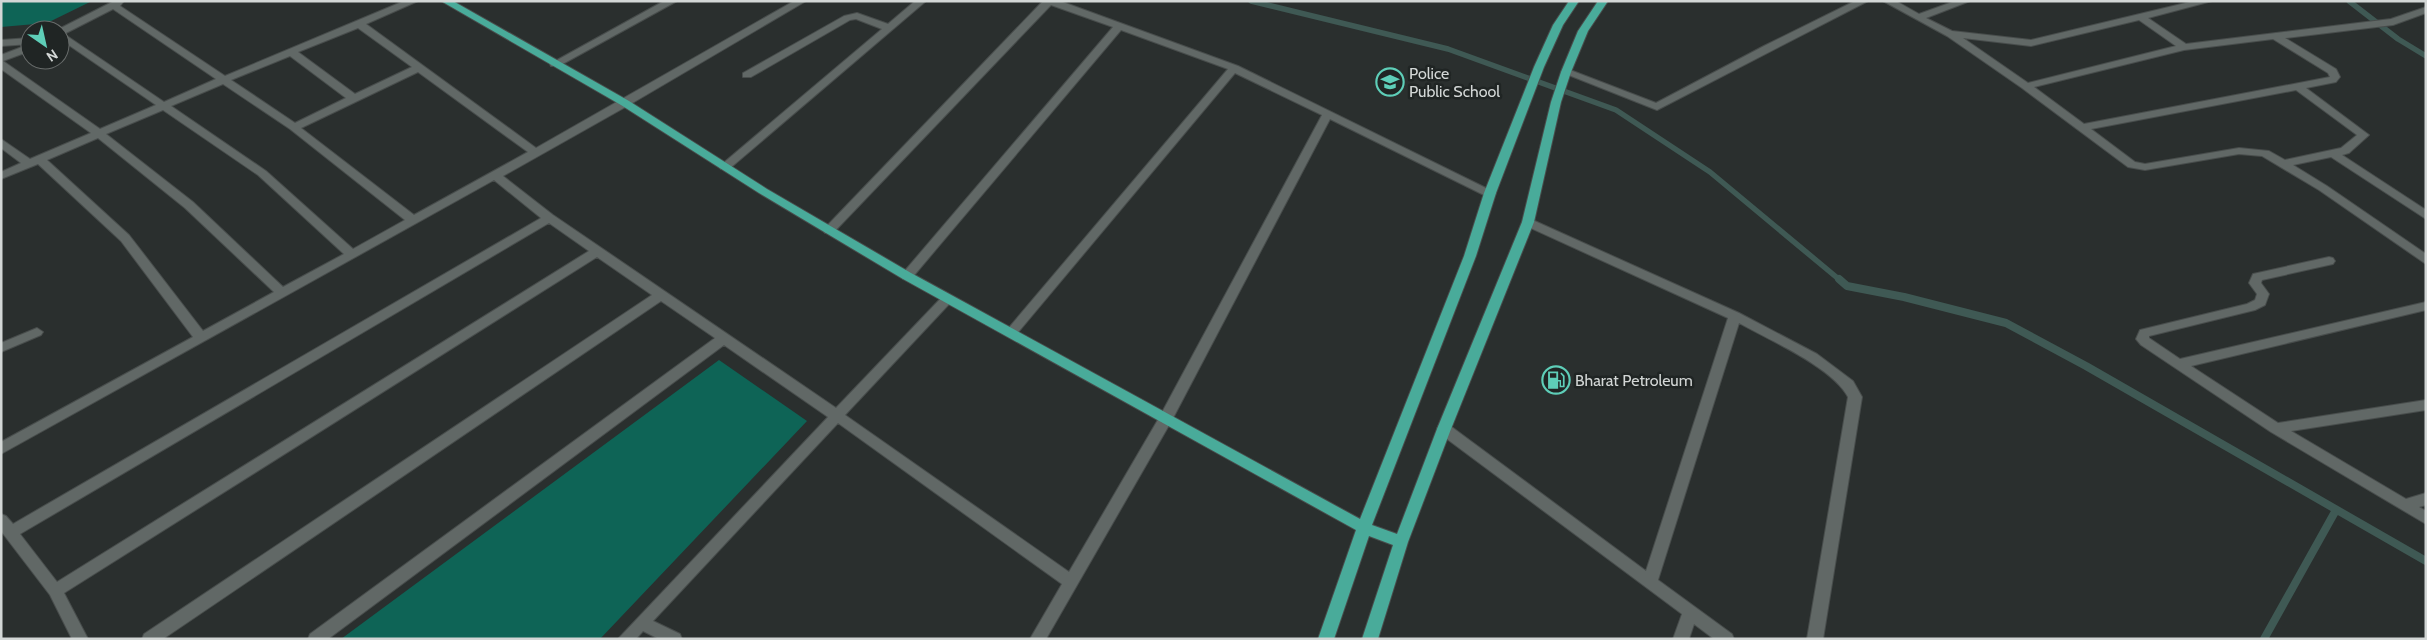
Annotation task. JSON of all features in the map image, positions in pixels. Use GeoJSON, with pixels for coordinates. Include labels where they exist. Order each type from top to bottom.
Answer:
{"type":"FeatureCollection","features":[{"type":"Feature","properties":{"kind":"main road"},"geometry":{"type":"LineString","coordinates":[[446,1],[625,103],[724,168],[947,299],[1364,528],[1401,542]]}},
{"type":"Feature","properties":{"kind":"main road"},"geometry":{"type":"LineString","coordinates":[[1326,639],[1364,528],[1470,256],[1490,193],[1539,67],[1558,25],[1574,1]]}},
{"type":"Feature","properties":{"kind":"main road"},"geometry":{"type":"LineString","coordinates":[[1370,639],[1401,542],[1444,429],[1528,222],[1556,102],[1566,72],[1583,31],[1603,1]]}},
{"type":"Feature","properties":{"kind":"street"},"geometry":{"type":"LineString","coordinates":[[1,176],[223,80],[413,1]]}},
{"type":"Feature","properties":{"kind":"street"},"geometry":{"type":"LineString","coordinates":[[555,64],[672,1]]}},
{"type":"Feature","properties":{"kind":"street"},"geometry":{"type":"LineString","coordinates":[[1,449],[625,103],[802,1]]}},
{"type":"Feature","properties":{"kind":"street"},"geometry":{"type":"LineString","coordinates":[[724,168],[921,1]]}},
{"type":"Feature","properties":{"kind":"street"},"geometry":{"type":"LineString","coordinates":[[829,230],[1050,1],[1234,68],[1490,193]]}},
{"type":"Feature","properties":{"kind":"street"},"geometry":{"type":"LineString","coordinates":[[1566,72],[1657,107],[1767,48],[1863,1]]}},
{"type":"Feature","properties":{"kind":"street"},"geometry":{"type":"LineString","coordinates":[[1888,1],[1950,34],[2026,86],[2125,161],[2138,166],[2163,165],[2239,151],[2265,153],[2323,188],[2426,260]]}},
{"type":"Feature","properties":{"kind":"street"},"geometry":{"type":"LineString","coordinates":[[1920,17],[1965,1]]}},
{"type":"Feature","properties":{"kind":"street"},"geometry":{"type":"LineString","coordinates":[[1950,34],[2031,43],[2207,1]]}},
{"type":"Feature","properties":{"kind":"street"},"geometry":{"type":"LineString","coordinates":[[70,29],[117,3],[223,80],[294,127],[413,220]]}},
{"type":"Feature","properties":{"kind":"street"},"geometry":{"type":"LineString","coordinates":[[2026,86],[2184,47],[2393,22],[2426,10]]}},
{"type":"Feature","properties":{"kind":"street"},"geometry":{"type":"LineString","coordinates":[[748,75],[847,18],[857,16],[889,28]]}},
{"type":"Feature","properties":{"kind":"street"},"geometry":{"type":"LineString","coordinates":[[2142,18],[2184,47]]}},
{"type":"Feature","properties":{"kind":"street"},"geometry":{"type":"LineString","coordinates":[[359,24],[534,152]]}},
{"type":"Feature","properties":{"kind":"street"},"geometry":{"type":"LineString","coordinates":[[907,276],[1120,25]]}},
{"type":"Feature","properties":{"kind":"street"},"geometry":{"type":"LineString","coordinates":[[2081,128],[2332,80],[2334,74],[2275,36]]}},
{"type":"Feature","properties":{"kind":"street"},"geometry":{"type":"LineString","coordinates":[[70,41],[262,173],[351,254]]}},
{"type":"Feature","properties":{"kind":"street"},"geometry":{"type":"LineString","coordinates":[[1,43],[20,42]]}},
{"type":"Feature","properties":{"kind":"street"},"geometry":{"type":"LineString","coordinates":[[1,59],[20,51]]}},
{"type":"Feature","properties":{"kind":"street"},"geometry":{"type":"LineString","coordinates":[[291,52],[354,98]]}},
{"type":"Feature","properties":{"kind":"street"},"geometry":{"type":"LineString","coordinates":[[1,64],[98,134],[189,205],[282,293]]}},
{"type":"Feature","properties":{"kind":"street"},"geometry":{"type":"LineString","coordinates":[[294,127],[418,68]]}},
{"type":"Feature","properties":{"kind":"street"},"geometry":{"type":"LineString","coordinates":[[1011,333],[1234,68]]}},
{"type":"Feature","properties":{"kind":"street"},"geometry":{"type":"LineString","coordinates":[[2283,164],[2345,151],[2364,135],[2297,86]]}},
{"type":"Feature","properties":{"kind":"street"},"geometry":{"type":"LineString","coordinates":[[1038,639],[1165,420],[1328,113]]}},
{"type":"Feature","properties":{"kind":"street"},"geometry":{"type":"LineString","coordinates":[[1,142],[35,162],[125,238],[201,338]]}},
{"type":"Feature","properties":{"kind":"street"},"geometry":{"type":"LineString","coordinates":[[2333,154],[2426,215]]}},
{"type":"Feature","properties":{"kind":"street"},"geometry":{"type":"LineString","coordinates":[[494,175],[549,218],[837,416],[1071,582]]}},
{"type":"Feature","properties":{"kind":"street"},"geometry":{"type":"LineString","coordinates":[[12,532],[549,218]]}},
{"type":"Feature","properties":{"kind":"street"},"geometry":{"type":"LineString","coordinates":[[1528,222],[1736,316],[1812,357],[1834,371],[1848,384],[1855,397],[1815,639]]}},
{"type":"Feature","properties":{"kind":"street"},"geometry":{"type":"LineString","coordinates":[[55,591],[598,251]]}},
{"type":"Feature","properties":{"kind":"street"},"geometry":{"type":"LineString","coordinates":[[2329,261],[2257,277],[2255,283],[2263,294],[2261,302],[2251,307],[2144,332],[2142,335],[2144,342],[2276,428],[2426,518]]}},
{"type":"Feature","properties":{"kind":"street"},"geometry":{"type":"LineString","coordinates":[[150,639],[661,295]]}},
{"type":"Feature","properties":{"kind":"street"},"geometry":{"type":"LineString","coordinates":[[626,639],[947,299]]}},
{"type":"Feature","properties":{"kind":"street"},"geometry":{"type":"LineString","coordinates":[[2178,364],[2426,306]]}},
{"type":"Feature","properties":{"kind":"street"},"geometry":{"type":"LineString","coordinates":[[1650,581],[1736,316]]}},
{"type":"Feature","properties":{"kind":"street"},"geometry":{"type":"LineString","coordinates":[[1,348],[37,332]]}},
{"type":"Feature","properties":{"kind":"street"},"geometry":{"type":"LineString","coordinates":[[316,639],[724,338]]}},
{"type":"Feature","properties":{"kind":"street"},"geometry":{"type":"LineString","coordinates":[[2276,428],[2426,406]]}},
{"type":"Feature","properties":{"kind":"street"},"geometry":{"type":"LineString","coordinates":[[1444,429],[1726,639]]}},
{"type":"Feature","properties":{"kind":"street"},"geometry":{"type":"LineString","coordinates":[[2404,505],[2426,499]]}},
{"type":"Feature","properties":{"kind":"street"},"geometry":{"type":"LineString","coordinates":[[1,520],[55,591],[80,639]]}},
{"type":"Feature","properties":{"kind":"street"},"geometry":{"type":"LineString","coordinates":[[1681,639],[1690,612]]}},
{"type":"Feature","properties":{"kind":"street"},"geometry":{"type":"LineString","coordinates":[[642,623],[674,639]]}},
{"type":"Feature","properties":{"kind":"green space"},"geometry":{"type":"Polygon","coordinates":[[[1,1],[92,1],[53,20],[20,20],[20,25],[1,27],[1,1]]]}},
{"type":"Feature","properties":{"kind":"green space"},"geometry":{"type":"Polygon","coordinates":[[[719,360],[807,421],[600,639],[341,639],[719,360]]]}},
{"type":"Feature","properties":{"kind":"waterway"},"geometry":{"type":"LineString","coordinates":[[1251,1],[1448,49],[1616,110],[1710,172],[1841,281]]}},
{"type":"Feature","properties":{"kind":"waterway"},"geometry":{"type":"LineString","coordinates":[[2349,1],[2398,39],[2426,56]]}},
{"type":"Feature","properties":{"kind":"waterway"},"geometry":{"type":"LineString","coordinates":[[1839,279],[1847,286],[1904,297],[2006,323],[2086,366],[2426,561]]}},
{"type":"Feature","properties":{"kind":"waterway"},"geometry":{"type":"LineString","coordinates":[[2264,639],[2336,510]]}},
{"type":"Feature","properties":{"kind":"place","name":"Police Public School"},"geometry":{"type":"Point","coordinates":[1390,82]}},
{"type":"Feature","properties":{"kind":"place","name":"Bharat Petroleum"},"geometry":{"type":"Point","coordinates":[1556,380]}}]}
